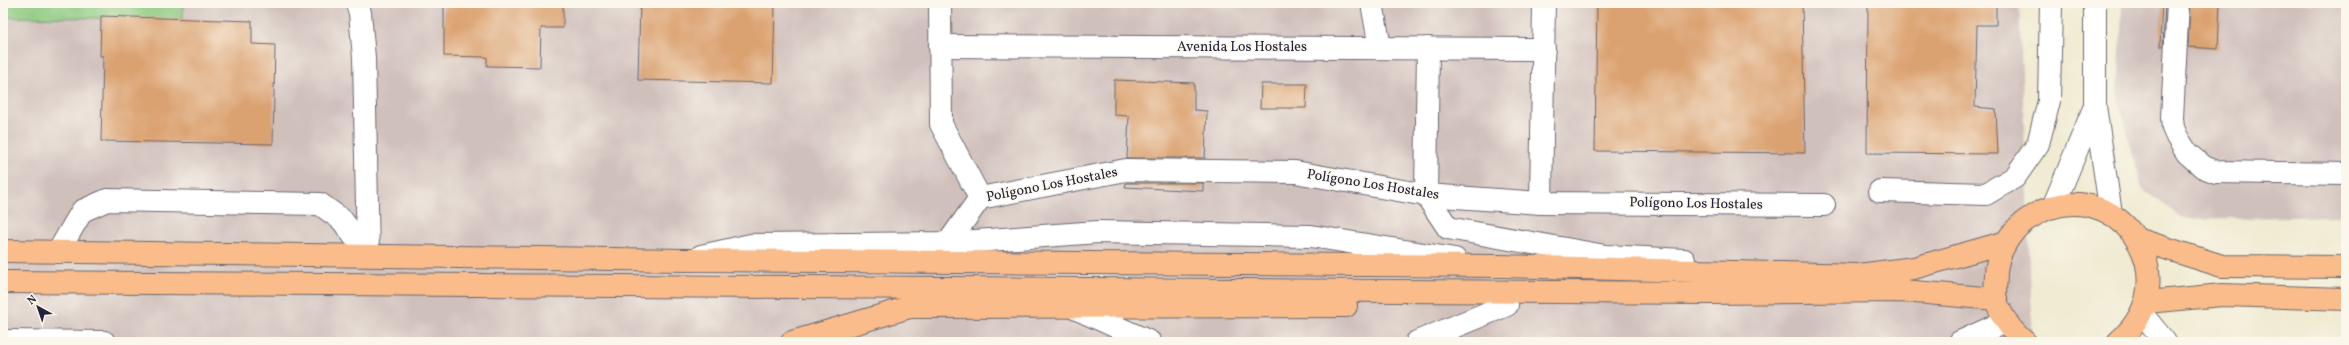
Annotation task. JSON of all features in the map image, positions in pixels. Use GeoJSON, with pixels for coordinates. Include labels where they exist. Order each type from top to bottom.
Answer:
{"type":"FeatureCollection","features":[{"type":"Feature","properties":{"kind":"main road"},"geometry":{"type":"LineString","coordinates":[[2025,342],[2018,336],[2006,320],[1996,300],[1997,265],[2006,242],[2018,226],[2034,214],[2053,206],[2073,204],[2093,207],[2111,214],[2126,225],[2137,239],[2146,259],[2150,280],[2144,308],[2130,332],[2118,342]]}},
{"type":"Feature","properties":{"kind":"main road"},"geometry":{"type":"LineString","coordinates":[[2137,239],[2222,266],[2346,267]]}},
{"type":"Feature","properties":{"kind":"main road"},"geometry":{"type":"LineString","coordinates":[[3,251],[686,260],[1500,266],[1858,275],[1914,268],[2006,242]]}},
{"type":"Feature","properties":{"kind":"main road"},"geometry":{"type":"LineString","coordinates":[[3,282],[1709,293],[1903,291],[1996,300]]}},
{"type":"Feature","properties":{"kind":"main road"},"geometry":{"type":"LineString","coordinates":[[792,342],[910,307],[1663,304],[1709,293]]}},
{"type":"Feature","properties":{"kind":"main road"},"geometry":{"type":"LineString","coordinates":[[2144,308],[2222,295],[2346,299]]}},
{"type":"Feature","properties":{"kind":"street"},"geometry":{"type":"LineString","coordinates":[[357,3],[360,13],[364,58],[368,256]]}},
{"type":"Feature","properties":{"kind":"street"},"geometry":{"type":"LineString","coordinates":[[940,3],[941,124],[980,198]]}},
{"type":"Feature","properties":{"kind":"street"},"geometry":{"type":"LineString","coordinates":[[1372,3],[1380,48]]}},
{"type":"Feature","properties":{"kind":"street"},"geometry":{"type":"LineString","coordinates":[[1541,203],[1544,3]]}},
{"type":"Feature","properties":{"kind":"street"},"geometry":{"type":"LineString","coordinates":[[1880,191],[1986,194],[2015,178],[2038,144],[2049,101],[2051,3]]}},
{"type":"Feature","properties":{"kind":"street"},"geometry":{"type":"LineString","coordinates":[[2095,3],[2095,106],[2111,214]]}},
{"type":"Feature","properties":{"kind":"street"},"geometry":{"type":"LineString","coordinates":[[2178,3],[2172,118],[2177,138],[2187,153],[2203,167],[2216,172],[2346,174]]}},
{"type":"Feature","properties":{"kind":"street","name":"Avenida Los Hostales"},"geometry":{"type":"LineString","coordinates":[[940,46],[1544,49]]}},
{"type":"Feature","properties":{"kind":"street"},"geometry":{"type":"LineString","coordinates":[[1428,48],[1426,195],[1448,228],[1605,256],[1751,264],[1858,275]]}},
{"type":"Feature","properties":{"kind":"street"},"geometry":{"type":"LineString","coordinates":[[2053,206],[2095,106]]}},
{"type":"Feature","properties":{"kind":"street","name":"Polígono Los Hostales"},"geometry":{"type":"LineString","coordinates":[[948,243],[980,198],[1126,170],[1295,172],[1426,195],[1541,203],[1824,205]]}},
{"type":"Feature","properties":{"kind":"street"},"geometry":{"type":"LineString","coordinates":[[58,252],[82,211],[107,200],[320,204],[342,220],[368,256]]}},
{"type":"Feature","properties":{"kind":"street"},"geometry":{"type":"LineString","coordinates":[[686,260],[751,245],[948,243],[1098,232],[1311,236],[1500,266]]}},
{"type":"Feature","properties":{"kind":"street"},"geometry":{"type":"LineString","coordinates":[[1014,288],[1072,307],[1150,342]]}},
{"type":"Feature","properties":{"kind":"street"},"geometry":{"type":"LineString","coordinates":[[1417,342],[1507,305]]}},
{"type":"Feature","properties":{"kind":"street"},"geometry":{"type":"LineString","coordinates":[[2144,308],[2165,342]]}},
{"type":"Feature","properties":{"kind":"street"},"geometry":{"type":"LineString","coordinates":[[1960,342],[2006,320]]}},
{"type":"Feature","properties":{"kind":"street"},"geometry":{"type":"LineString","coordinates":[[3,341],[104,342]]}},
{"type":"Feature","properties":{"kind":"shaded area"},"geometry":{"type":"Polygon","coordinates":[[[3,3],[2019,3],[2033,342],[3,342],[3,3]]]}},
{"type":"Feature","properties":{"kind":"shaded area"},"geometry":{"type":"Polygon","coordinates":[[[2122,3],[2346,3],[2346,216],[2183,219],[2142,188],[2118,99],[2122,3]]]}},
{"type":"Feature","properties":{"kind":"green space"},"geometry":{"type":"Polygon","coordinates":[[[3,3],[183,3],[183,19],[3,17],[3,3]]]}},
{"type":"Feature","properties":{"kind":"building"},"geometry":{"type":"Polygon","coordinates":[[[444,3],[563,3],[563,28],[541,28],[540,67],[487,66],[487,57],[444,56],[444,3]]]}},
{"type":"Feature","properties":{"kind":"building"},"geometry":{"type":"Polygon","coordinates":[[[640,3],[775,3],[773,83],[638,80],[640,3]]]}},
{"type":"Feature","properties":{"kind":"building"},"geometry":{"type":"Polygon","coordinates":[[[1597,3],[1802,3],[1805,153],[1595,151],[1597,3]]]}},
{"type":"Feature","properties":{"kind":"building"},"geometry":{"type":"Polygon","coordinates":[[[1868,3],[1996,3],[1996,25],[1977,25],[1975,107],[1996,109],[1998,154],[1867,153],[1868,3]]]}},
{"type":"Feature","properties":{"kind":"building"},"geometry":{"type":"Polygon","coordinates":[[[2162,3],[2165,3],[2163,46],[2160,46],[2162,3]]]}},
{"type":"Feature","properties":{"kind":"building"},"geometry":{"type":"Polygon","coordinates":[[[2190,3],[2220,3],[2218,49],[2188,47],[2190,3]]]}},
{"type":"Feature","properties":{"kind":"building"},"geometry":{"type":"Polygon","coordinates":[[[101,16],[252,21],[252,44],[275,45],[273,144],[101,141],[103,56],[100,56],[101,16]]]}},
{"type":"Feature","properties":{"kind":"building"},"geometry":{"type":"Polygon","coordinates":[[[1114,80],[1194,83],[1194,110],[1207,111],[1205,158],[1127,158],[1129,116],[1114,115],[1114,80]]]}},
{"type":"Feature","properties":{"kind":"building"},"geometry":{"type":"Polygon","coordinates":[[[1261,84],[1307,84],[1306,108],[1260,108],[1261,84]]]}},
{"type":"Feature","properties":{"kind":"building"},"geometry":{"type":"Polygon","coordinates":[[[1126,183],[1203,183],[1203,191],[1125,187],[1126,183]]]}}]}
